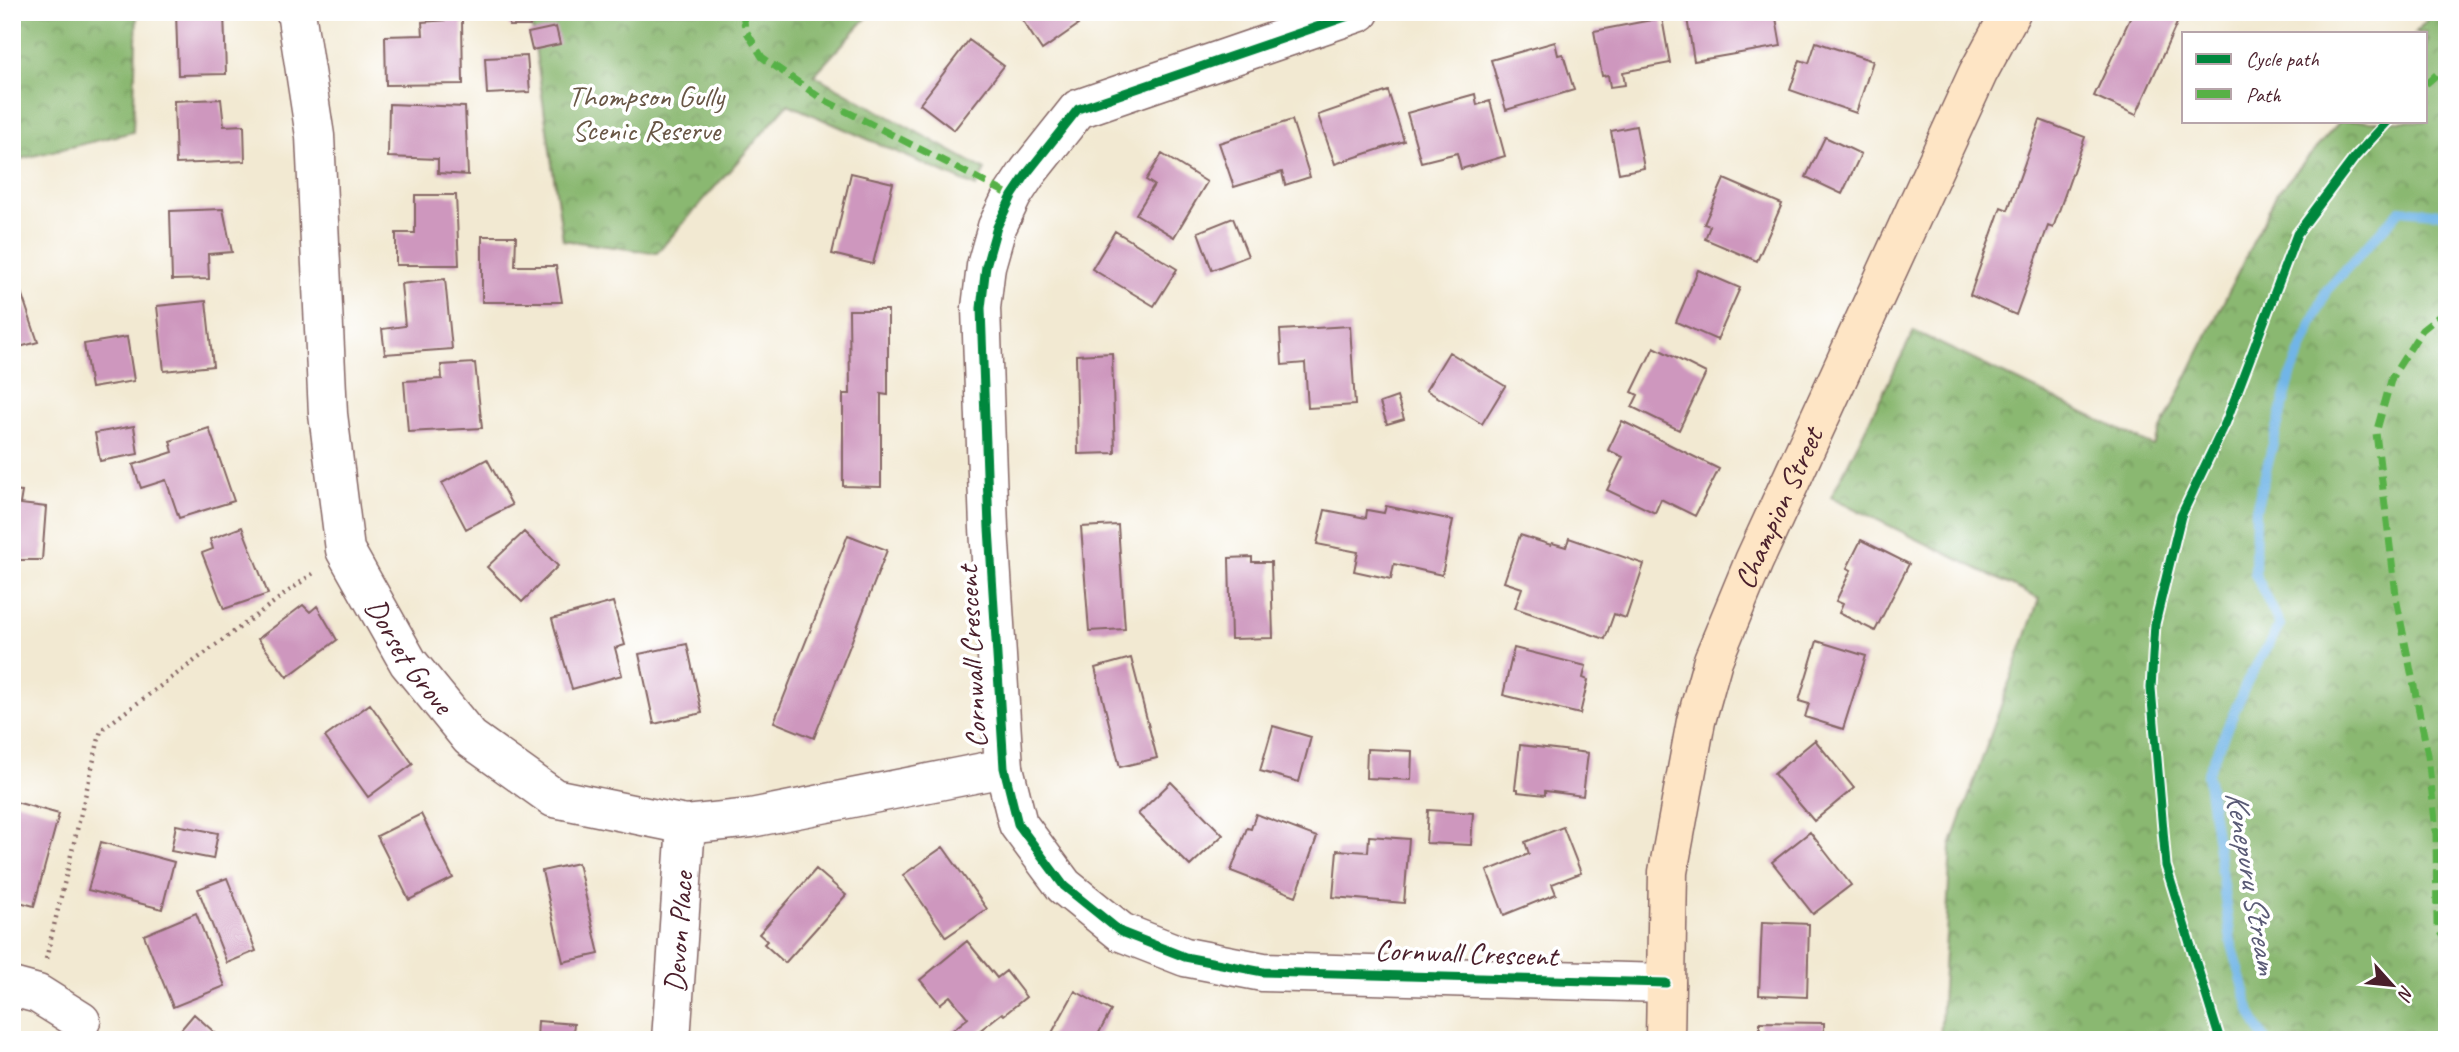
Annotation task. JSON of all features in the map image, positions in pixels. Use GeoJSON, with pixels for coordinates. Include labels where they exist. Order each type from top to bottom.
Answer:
{"type":"FeatureCollection","features":[{"type":"Feature","properties":{"kind":"main road","name":"Champion Street"},"geometry":{"type":"LineString","coordinates":[[1665,1040],[1668,872],[1696,721],[1713,660],[1799,462],[1978,73],[2011,12]]}},
{"type":"Feature","properties":{"kind":"street","name":"Dorset Grove"},"geometry":{"type":"LineString","coordinates":[[296,12],[315,136],[328,414],[345,550],[408,662],[470,738],[554,799],[686,824],[751,818],[1004,768]]}},
{"type":"Feature","properties":{"kind":"street","name":"Cornwall Crescent"},"geometry":{"type":"LineString","coordinates":[[1360,12],[1078,108],[1028,172],[997,227],[986,266],[981,309],[989,528],[1004,768],[1018,824],[1065,886],[1121,932],[1185,957],[1263,972],[1666,983]]}},
{"type":"Feature","properties":{"kind":"street","name":"Devon Place"},"geometry":{"type":"LineString","coordinates":[[671,1040],[686,824]]}},
{"type":"Feature","properties":{"kind":"street"},"geometry":{"type":"LineString","coordinates":[[25,990],[81,1021]]}},
{"type":"Feature","properties":{"kind":"path"},"geometry":{"type":"LineString","coordinates":[[25,990],[102,730],[345,550]]}},
{"type":"Feature","properties":{"kind":"green space"},"geometry":{"type":"Polygon","coordinates":[[[12,12],[137,12],[133,132],[12,161],[12,12]]]}},
{"type":"Feature","properties":{"kind":"green space","name":"Thompson Gully Scenic Reserve"},"geometry":{"type":"Polygon","coordinates":[[[530,12],[872,12],[814,75],[985,170],[976,187],[788,104],[657,253],[563,240],[530,12]]]}},
{"type":"Feature","properties":{"kind":"green space"},"geometry":{"type":"Polygon","coordinates":[[[2434,12],[2447,12],[2447,1040],[1940,1040],[1951,846],[2039,599],[1831,497],[1914,331],[2153,446],[2277,193],[2339,122],[2428,122],[2428,32],[2416,32],[2434,12]]]}},
{"type":"Feature","properties":{"kind":"building"},"geometry":{"type":"Polygon","coordinates":[[[176,12],[224,12],[226,74],[178,75],[176,12]]]}},
{"type":"Feature","properties":{"kind":"building"},"geometry":{"type":"Polygon","coordinates":[[[510,12],[530,12],[530,26],[509,26],[510,12]]]}},
{"type":"Feature","properties":{"kind":"building"},"geometry":{"type":"Polygon","coordinates":[[[1017,12],[1069,12],[1078,25],[1042,50],[1017,12]]]}},
{"type":"Feature","properties":{"kind":"building"},"geometry":{"type":"Polygon","coordinates":[[[1686,12],[1775,12],[1781,46],[1694,61],[1686,12]]]}},
{"type":"Feature","properties":{"kind":"building"},"geometry":{"type":"Polygon","coordinates":[[[2133,12],[2182,12],[2136,115],[2094,96],[2133,12]]]}},
{"type":"Feature","properties":{"kind":"building"},"geometry":{"type":"Polygon","coordinates":[[[1662,18],[1670,63],[1623,72],[1625,85],[1610,87],[1608,75],[1602,76],[1594,31],[1662,18]]]}},
{"type":"Feature","properties":{"kind":"building"},"geometry":{"type":"Polygon","coordinates":[[[462,19],[463,84],[386,85],[385,36],[423,35],[422,22],[462,19]]]}},
{"type":"Feature","properties":{"kind":"building"},"geometry":{"type":"Polygon","coordinates":[[[556,27],[560,44],[532,50],[528,33],[556,27]]]}},
{"type":"Feature","properties":{"kind":"building"},"geometry":{"type":"Polygon","coordinates":[[[969,40],[1004,66],[954,130],[920,104],[969,40]]]}},
{"type":"Feature","properties":{"kind":"building"},"geometry":{"type":"Polygon","coordinates":[[[1555,42],[1558,55],[1563,54],[1574,90],[1506,110],[1491,60],[1555,42]]]}},
{"type":"Feature","properties":{"kind":"building"},"geometry":{"type":"Polygon","coordinates":[[[1816,42],[1873,61],[1856,113],[1790,90],[1800,60],[1809,63],[1816,42]]]}},
{"type":"Feature","properties":{"kind":"building"},"geometry":{"type":"Polygon","coordinates":[[[527,56],[530,92],[487,94],[485,58],[527,56]]]}},
{"type":"Feature","properties":{"kind":"building"},"geometry":{"type":"Polygon","coordinates":[[[1388,91],[1404,141],[1335,164],[1318,115],[1388,91]]]}},
{"type":"Feature","properties":{"kind":"building"},"geometry":{"type":"Polygon","coordinates":[[[1475,94],[1477,105],[1490,101],[1505,156],[1461,169],[1457,153],[1421,162],[1407,113],[1475,94]]]}},
{"type":"Feature","properties":{"kind":"building"},"geometry":{"type":"Polygon","coordinates":[[[221,99],[224,126],[244,125],[245,161],[176,164],[174,101],[221,99]]]}},
{"type":"Feature","properties":{"kind":"building"},"geometry":{"type":"Polygon","coordinates":[[[389,104],[465,107],[468,175],[438,173],[438,159],[388,157],[389,104]]]}},
{"type":"Feature","properties":{"kind":"building"},"geometry":{"type":"Polygon","coordinates":[[[1292,120],[1310,177],[1285,185],[1282,172],[1234,187],[1219,143],[1292,120]]]}},
{"type":"Feature","properties":{"kind":"building"},"geometry":{"type":"Polygon","coordinates":[[[2040,120],[2085,137],[2053,228],[2048,226],[2016,315],[1970,295],[2001,207],[2008,210],[2040,120]]]}},
{"type":"Feature","properties":{"kind":"building"},"geometry":{"type":"Polygon","coordinates":[[[1636,126],[1644,168],[1619,173],[1611,131],[1636,126]]]}},
{"type":"Feature","properties":{"kind":"building"},"geometry":{"type":"Polygon","coordinates":[[[1825,137],[1861,154],[1842,194],[1806,177],[1825,137]]]}},
{"type":"Feature","properties":{"kind":"building"},"geometry":{"type":"Polygon","coordinates":[[[1162,154],[1207,182],[1174,237],[1136,214],[1154,185],[1146,180],[1162,154]]]}},
{"type":"Feature","properties":{"kind":"building"},"geometry":{"type":"Polygon","coordinates":[[[851,173],[893,183],[873,264],[832,254],[851,173]]]}},
{"type":"Feature","properties":{"kind":"building"},"geometry":{"type":"Polygon","coordinates":[[[1724,179],[1782,204],[1757,261],[1705,239],[1710,226],[1704,224],[1724,179]]]}},
{"type":"Feature","properties":{"kind":"building"},"geometry":{"type":"Polygon","coordinates":[[[415,195],[456,195],[459,265],[396,265],[396,233],[415,233],[415,195]]]}},
{"type":"Feature","properties":{"kind":"building"},"geometry":{"type":"Polygon","coordinates":[[[223,209],[232,252],[208,254],[209,279],[172,280],[170,211],[223,209]]]}},
{"type":"Feature","properties":{"kind":"building"},"geometry":{"type":"Polygon","coordinates":[[[12,217],[19,217],[20,262],[12,262],[12,217]]]}},
{"type":"Feature","properties":{"kind":"building"},"geometry":{"type":"Polygon","coordinates":[[[1233,218],[1248,256],[1212,270],[1198,232],[1233,218]]]}},
{"type":"Feature","properties":{"kind":"building"},"geometry":{"type":"Polygon","coordinates":[[[1115,231],[1177,269],[1154,306],[1092,269],[1115,231]]]}},
{"type":"Feature","properties":{"kind":"building"},"geometry":{"type":"Polygon","coordinates":[[[482,236],[516,236],[515,266],[556,266],[562,302],[482,302],[482,236]]]}},
{"type":"Feature","properties":{"kind":"building"},"geometry":{"type":"Polygon","coordinates":[[[1698,270],[1740,288],[1717,340],[1676,322],[1698,270]]]}},
{"type":"Feature","properties":{"kind":"building"},"geometry":{"type":"Polygon","coordinates":[[[445,279],[452,349],[385,354],[382,329],[405,326],[401,284],[445,279]]]}},
{"type":"Feature","properties":{"kind":"building"},"geometry":{"type":"Polygon","coordinates":[[[21,292],[38,342],[12,349],[12,295],[21,292]]]}},
{"type":"Feature","properties":{"kind":"building"},"geometry":{"type":"Polygon","coordinates":[[[206,301],[213,366],[164,371],[157,306],[206,301]]]}},
{"type":"Feature","properties":{"kind":"building"},"geometry":{"type":"Polygon","coordinates":[[[849,310],[888,310],[888,395],[881,394],[881,487],[843,486],[843,394],[850,394],[849,310]]]}},
{"type":"Feature","properties":{"kind":"building"},"geometry":{"type":"Polygon","coordinates":[[[1350,326],[1355,405],[1308,408],[1305,363],[1282,365],[1280,330],[1350,326]]]}},
{"type":"Feature","properties":{"kind":"building"},"geometry":{"type":"Polygon","coordinates":[[[127,337],[134,381],[91,388],[84,344],[127,337]]]}},
{"type":"Feature","properties":{"kind":"building"},"geometry":{"type":"Polygon","coordinates":[[[1654,347],[1706,373],[1679,430],[1632,407],[1638,395],[1632,392],[1654,347]]]}},
{"type":"Feature","properties":{"kind":"building"},"geometry":{"type":"Polygon","coordinates":[[[1449,352],[1505,386],[1482,424],[1426,390],[1449,352]]]}},
{"type":"Feature","properties":{"kind":"building"},"geometry":{"type":"Polygon","coordinates":[[[1112,353],[1115,453],[1078,454],[1076,355],[1112,353]]]}},
{"type":"Feature","properties":{"kind":"building"},"geometry":{"type":"Polygon","coordinates":[[[475,363],[482,428],[408,432],[404,381],[442,379],[441,365],[475,363]]]}},
{"type":"Feature","properties":{"kind":"building"},"geometry":{"type":"Polygon","coordinates":[[[1397,397],[1404,419],[1387,424],[1380,403],[1397,397]]]}},
{"type":"Feature","properties":{"kind":"building"},"geometry":{"type":"Polygon","coordinates":[[[1622,421],[1719,469],[1695,516],[1661,499],[1655,513],[1607,490],[1623,457],[1608,450],[1622,421]]]}},
{"type":"Feature","properties":{"kind":"building"},"geometry":{"type":"Polygon","coordinates":[[[134,426],[138,454],[100,461],[95,433],[134,426]]]}},
{"type":"Feature","properties":{"kind":"building"},"geometry":{"type":"Polygon","coordinates":[[[209,428],[234,501],[179,518],[166,480],[141,488],[133,465],[173,452],[170,441],[209,428]]]}},
{"type":"Feature","properties":{"kind":"building"},"geometry":{"type":"Polygon","coordinates":[[[487,459],[512,505],[466,529],[442,483],[487,459]]]}},
{"type":"Feature","properties":{"kind":"building"},"geometry":{"type":"Polygon","coordinates":[[[12,491],[22,492],[20,504],[46,507],[42,560],[12,560],[12,491]]]}},
{"type":"Feature","properties":{"kind":"building"},"geometry":{"type":"Polygon","coordinates":[[[1386,506],[1453,520],[1442,575],[1394,564],[1391,579],[1354,571],[1358,552],[1317,544],[1325,510],[1366,518],[1367,510],[1384,513],[1386,506]]]}},
{"type":"Feature","properties":{"kind":"building"},"geometry":{"type":"Polygon","coordinates":[[[1118,525],[1125,629],[1089,631],[1081,527],[1118,525]]]}},
{"type":"Feature","properties":{"kind":"building"},"geometry":{"type":"Polygon","coordinates":[[[242,527],[268,594],[224,609],[202,553],[213,549],[210,539],[242,527]]]}},
{"type":"Feature","properties":{"kind":"building"},"geometry":{"type":"Polygon","coordinates":[[[524,532],[558,566],[522,602],[487,567],[524,532]]]}},
{"type":"Feature","properties":{"kind":"building"},"geometry":{"type":"Polygon","coordinates":[[[848,535],[887,550],[814,738],[774,722],[848,535]]]}},
{"type":"Feature","properties":{"kind":"building"},"geometry":{"type":"Polygon","coordinates":[[[1520,535],[1566,547],[1569,538],[1644,564],[1626,618],[1614,614],[1605,639],[1515,608],[1522,588],[1504,582],[1520,535]]]}},
{"type":"Feature","properties":{"kind":"building"},"geometry":{"type":"Polygon","coordinates":[[[1861,540],[1909,564],[1875,631],[1839,613],[1843,604],[1836,601],[1851,570],[1847,568],[1861,540]]]}},
{"type":"Feature","properties":{"kind":"building"},"geometry":{"type":"Polygon","coordinates":[[[1252,557],[1252,562],[1271,562],[1273,638],[1231,639],[1229,558],[1252,557]]]}},
{"type":"Feature","properties":{"kind":"building"},"geometry":{"type":"Polygon","coordinates":[[[613,602],[625,645],[615,648],[622,675],[572,689],[552,619],[613,602]]]}},
{"type":"Feature","properties":{"kind":"building"},"geometry":{"type":"Polygon","coordinates":[[[303,605],[310,612],[317,606],[337,640],[287,677],[258,639],[303,605]]]}},
{"type":"Feature","properties":{"kind":"building"},"geometry":{"type":"Polygon","coordinates":[[[1817,641],[1866,656],[1843,729],[1805,717],[1809,704],[1799,701],[1817,641]]]}},
{"type":"Feature","properties":{"kind":"building"},"geometry":{"type":"Polygon","coordinates":[[[687,644],[702,713],[654,724],[639,654],[687,644]]]}},
{"type":"Feature","properties":{"kind":"building"},"geometry":{"type":"Polygon","coordinates":[[[1514,648],[1586,666],[1583,678],[1588,680],[1580,714],[1503,695],[1514,648]]]}},
{"type":"Feature","properties":{"kind":"building"},"geometry":{"type":"Polygon","coordinates":[[[1131,658],[1157,758],[1120,767],[1095,668],[1131,658]]]}},
{"type":"Feature","properties":{"kind":"building"},"geometry":{"type":"Polygon","coordinates":[[[370,704],[413,764],[368,797],[325,737],[370,704]]]}},
{"type":"Feature","properties":{"kind":"building"},"geometry":{"type":"Polygon","coordinates":[[[1273,726],[1311,737],[1299,782],[1260,771],[1273,726]]]}},
{"type":"Feature","properties":{"kind":"building"},"geometry":{"type":"Polygon","coordinates":[[[1815,740],[1854,788],[1814,821],[1774,774],[1815,740]]]}},
{"type":"Feature","properties":{"kind":"building"},"geometry":{"type":"Polygon","coordinates":[[[1520,745],[1588,753],[1583,796],[1545,791],[1545,795],[1518,792],[1518,789],[1515,789],[1520,745]]]}},
{"type":"Feature","properties":{"kind":"building"},"geometry":{"type":"Polygon","coordinates":[[[1367,749],[1412,751],[1411,780],[1366,778],[1367,749]]]}},
{"type":"Feature","properties":{"kind":"building"},"geometry":{"type":"Polygon","coordinates":[[[1171,782],[1223,835],[1190,866],[1138,814],[1171,782]]]}},
{"type":"Feature","properties":{"kind":"building"},"geometry":{"type":"Polygon","coordinates":[[[12,801],[59,814],[34,906],[12,900],[12,801]]]}},
{"type":"Feature","properties":{"kind":"building"},"geometry":{"type":"Polygon","coordinates":[[[1428,810],[1473,813],[1471,845],[1426,843],[1428,810]]]}},
{"type":"Feature","properties":{"kind":"building"},"geometry":{"type":"Polygon","coordinates":[[[421,814],[453,878],[409,900],[377,836],[421,814]]]}},
{"type":"Feature","properties":{"kind":"building"},"geometry":{"type":"Polygon","coordinates":[[[1256,814],[1317,837],[1296,896],[1231,871],[1247,828],[1251,829],[1256,814]]]}},
{"type":"Feature","properties":{"kind":"building"},"geometry":{"type":"Polygon","coordinates":[[[176,825],[218,833],[213,859],[171,851],[176,825]]]}},
{"type":"Feature","properties":{"kind":"building"},"geometry":{"type":"Polygon","coordinates":[[[1563,827],[1581,873],[1552,884],[1556,894],[1504,915],[1487,871],[1529,854],[1525,842],[1563,827]]]}},
{"type":"Feature","properties":{"kind":"building"},"geometry":{"type":"Polygon","coordinates":[[[1810,832],[1851,885],[1813,914],[1772,862],[1810,832]]]}},
{"type":"Feature","properties":{"kind":"building"},"geometry":{"type":"Polygon","coordinates":[[[1369,836],[1409,839],[1404,903],[1333,897],[1337,850],[1368,852],[1369,836]]]}},
{"type":"Feature","properties":{"kind":"building"},"geometry":{"type":"Polygon","coordinates":[[[101,842],[174,862],[162,909],[88,890],[101,842]]]}},
{"type":"Feature","properties":{"kind":"building"},"geometry":{"type":"Polygon","coordinates":[[[943,847],[987,909],[946,937],[903,875],[943,847]]]}},
{"type":"Feature","properties":{"kind":"building"},"geometry":{"type":"Polygon","coordinates":[[[578,863],[599,954],[563,962],[542,871],[578,863]]]}},
{"type":"Feature","properties":{"kind":"building"},"geometry":{"type":"Polygon","coordinates":[[[816,869],[846,895],[785,963],[764,944],[767,941],[759,934],[816,869]]]}},
{"type":"Feature","properties":{"kind":"building"},"geometry":{"type":"Polygon","coordinates":[[[227,878],[256,951],[227,963],[198,889],[227,878]]]}},
{"type":"Feature","properties":{"kind":"building"},"geometry":{"type":"Polygon","coordinates":[[[196,913],[225,986],[173,1007],[144,935],[196,913]]]}},
{"type":"Feature","properties":{"kind":"building"},"geometry":{"type":"Polygon","coordinates":[[[1762,922],[1809,924],[1807,997],[1759,995],[1762,922]]]}},
{"type":"Feature","properties":{"kind":"building"},"geometry":{"type":"Polygon","coordinates":[[[967,941],[997,978],[1006,971],[1026,997],[978,1032],[984,1040],[940,1040],[968,1018],[950,996],[940,1004],[920,980],[967,941]]]}},
{"type":"Feature","properties":{"kind":"building"},"geometry":{"type":"Polygon","coordinates":[[[1075,991],[1111,1011],[1095,1040],[1048,1040],[1075,991]]]}},
{"type":"Feature","properties":{"kind":"building"},"geometry":{"type":"Polygon","coordinates":[[[194,1014],[223,1040],[172,1040],[194,1014]]]}},
{"type":"Feature","properties":{"kind":"building"},"geometry":{"type":"Polygon","coordinates":[[[538,1021],[574,1024],[572,1040],[537,1040],[538,1021]]]}},
{"type":"Feature","properties":{"kind":"building"},"geometry":{"type":"Polygon","coordinates":[[[1760,1022],[1824,1023],[1824,1040],[1760,1040],[1760,1022]]]}},
{"type":"Feature","properties":{"kind":"waterway","name":"Kenepuru Stream"},"geometry":{"type":"LineString","coordinates":[[2265,1040],[2251,1013],[2231,941],[2207,774],[2248,680],[2280,625],[2255,574],[2256,509],[2291,375],[2326,291],[2400,210],[2447,214]]}},
{"type":"Feature","properties":{"kind":"marked path"},"geometry":{"type":"LineString","coordinates":[[743,12],[745,29],[762,57],[822,99],[1012,196]]}},
{"type":"Feature","properties":{"kind":"marked path"},"geometry":{"type":"LineString","coordinates":[[2428,82],[2447,65]]}},
{"type":"Feature","properties":{"kind":"marked path"},"geometry":{"type":"LineString","coordinates":[[2447,310],[2422,330],[2392,377],[2376,433],[2397,603],[2428,755],[2436,831],[2437,928],[2447,942]]}},
{"type":"Feature","properties":{"kind":"cycle path"},"geometry":{"type":"LineString","coordinates":[[1360,12],[1078,109],[1028,172],[1012,196],[997,227],[986,266],[981,308],[989,528],[1004,768],[1018,824],[1064,886],[1121,932],[1185,957],[1263,972],[1666,983]]}},
{"type":"Feature","properties":{"kind":"cycle path"},"geometry":{"type":"LineString","coordinates":[[2220,1040],[2166,866],[2151,688],[2155,624],[2181,516],[2226,422],[2297,234],[2355,157],[2387,122]]}}]}
